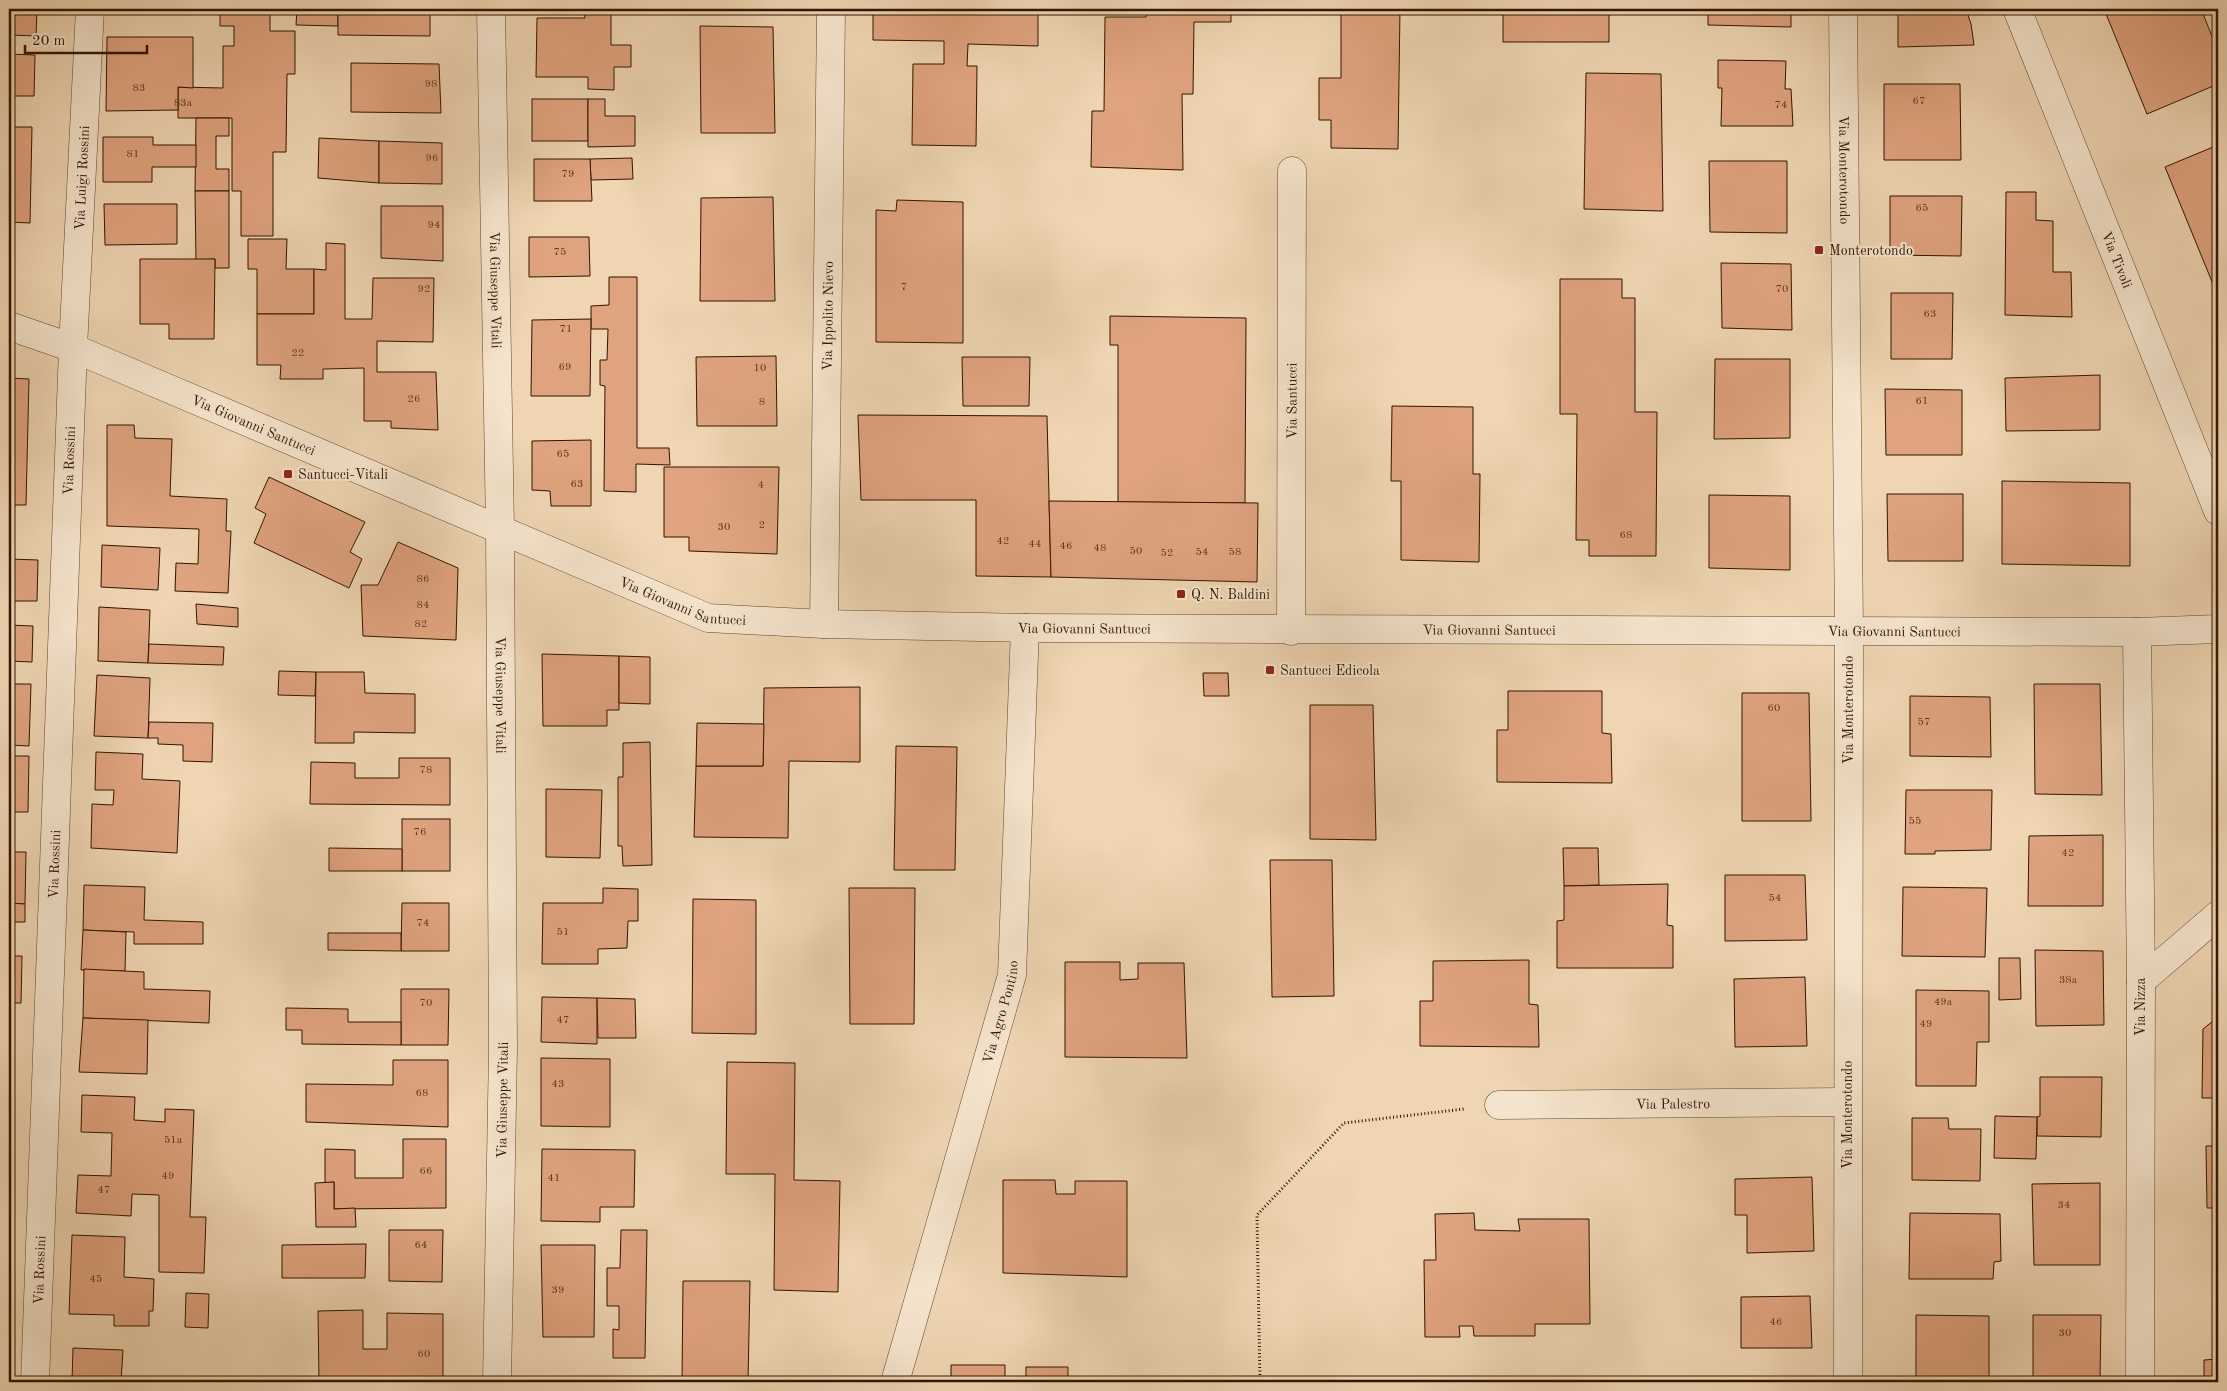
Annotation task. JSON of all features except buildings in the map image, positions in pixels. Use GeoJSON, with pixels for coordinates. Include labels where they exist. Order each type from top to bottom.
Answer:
{"type":"FeatureCollection","features":[{"type":"Feature","properties":{"kind":"street","name":"Via Luigi Rossini"},"geometry":{"type":"LineString","coordinates":[[73,348],[90,9]]}},
{"type":"Feature","properties":{"kind":"street","name":"Via Giuseppe Vitali"},"geometry":{"type":"LineString","coordinates":[[491,9],[500,529],[503,1049],[497,1382]]}},
{"type":"Feature","properties":{"kind":"street","name":"Via Ippolito Nievo"},"geometry":{"type":"LineString","coordinates":[[824,624],[831,9]]}},
{"type":"Feature","properties":{"kind":"street","name":"Via Monterotondo"},"geometry":{"type":"LineString","coordinates":[[1843,9],[1849,631],[1848,1382]]}},
{"type":"Feature","properties":{"kind":"street","name":"Via Tivoli"},"geometry":{"type":"LineString","coordinates":[[2016,9],[2218,511]]}},
{"type":"Feature","properties":{"kind":"street","name":"Via Santucci"},"geometry":{"type":"LineString","coordinates":[[1291,631],[1292,171]]}},
{"type":"Feature","properties":{"kind":"street","name":"Via Giovanni Santucci"},"geometry":{"type":"LineString","coordinates":[[9,326],[73,348],[708,618],[824,624],[1291,631],[2137,632],[2218,629]]}},
{"type":"Feature","properties":{"kind":"street","name":"Via Rossini"},"geometry":{"type":"LineString","coordinates":[[35,1382],[73,348]]}},
{"type":"Feature","properties":{"kind":"street","name":"Via Agro Pontino"},"geometry":{"type":"LineString","coordinates":[[895,1382],[1012,975],[1025,628]]}},
{"type":"Feature","properties":{"kind":"street","name":"Via Nizza"},"geometry":{"type":"LineString","coordinates":[[2137,632],[2140,981],[2140,1382]]}},
{"type":"Feature","properties":{"kind":"street"},"geometry":{"type":"LineString","coordinates":[[2140,981],[2218,915]]}},
{"type":"Feature","properties":{"kind":"street","name":"Via Palestro"},"geometry":{"type":"LineString","coordinates":[[1499,1105],[1847,1102]]}},
{"type":"Feature","properties":{"kind":"path"},"geometry":{"type":"LineString","coordinates":[[1260,1382],[1257,1215],[1344,1123],[1499,1105]]}},
{"type":"Feature","properties":{"kind":"place","name":"Monterotondo"},"geometry":{"type":"Point","coordinates":[1819,250]}},
{"type":"Feature","properties":{"kind":"place","name":"Santucci-Vitali"},"geometry":{"type":"Point","coordinates":[288,474]}},
{"type":"Feature","properties":{"kind":"place","name":"Q. N. Baldini"},"geometry":{"type":"Point","coordinates":[1181,594]}},
{"type":"Feature","properties":{"kind":"place","name":"Santucci Edicola"},"geometry":{"type":"Point","coordinates":[1270,670]}}]}
